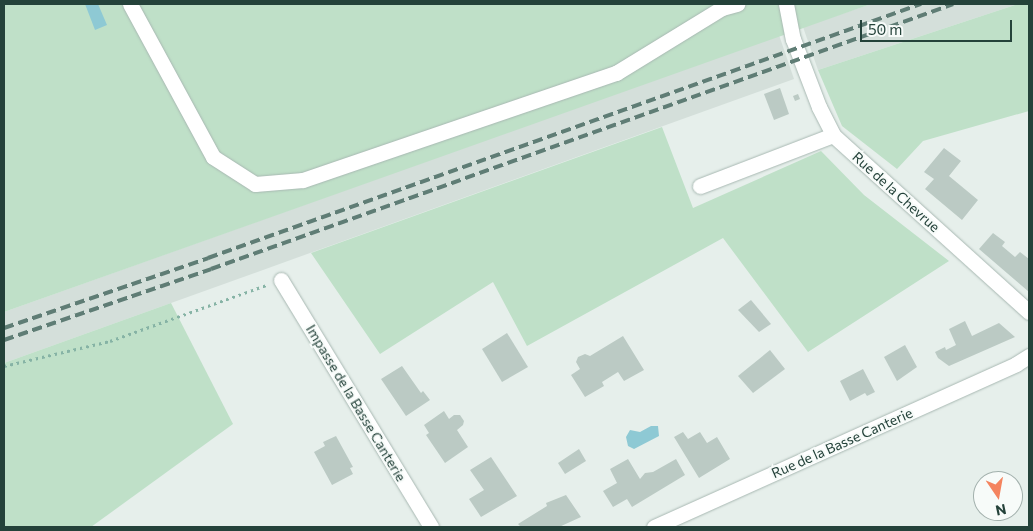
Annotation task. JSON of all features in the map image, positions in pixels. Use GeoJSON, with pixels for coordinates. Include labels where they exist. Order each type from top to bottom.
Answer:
{"type":"FeatureCollection","features":[{"type":"Feature","properties":{"kind":"street"},"geometry":{"type":"LineString","coordinates":[[130,4],[213,157],[255,184],[304,180],[616,73],[722,8],[737,4]]}},
{"type":"Feature","properties":{"kind":"street","name":"Rue de la Chevrue"},"geometry":{"type":"LineString","coordinates":[[786,4],[796,48],[819,107],[833,135],[1029,312]]}},
{"type":"Feature","properties":{"kind":"street"},"geometry":{"type":"LineString","coordinates":[[700,186],[833,135]]}},
{"type":"Feature","properties":{"kind":"street","name":"Impasse de la Basse Canterie"},"geometry":{"type":"LineString","coordinates":[[281,280],[431,527]]}},
{"type":"Feature","properties":{"kind":"street","name":"Rue de la Basse Canterie"},"geometry":{"type":"LineString","coordinates":[[654,527],[1016,364],[1029,356]]}},
{"type":"Feature","properties":{"kind":"path"},"geometry":{"type":"LineString","coordinates":[[4,366],[110,341],[281,280]]}},
{"type":"Feature","properties":{"kind":"shaded area"},"geometry":{"type":"Polygon","coordinates":[[[871,4],[1018,4],[818,70],[803,27],[871,4]]]}},
{"type":"Feature","properties":{"kind":"shaded area"},"geometry":{"type":"Polygon","coordinates":[[[779,35],[794,79],[4,363],[4,312],[779,35]]]}},
{"type":"Feature","properties":{"kind":"green space"},"geometry":{"type":"Polygon","coordinates":[[[4,4],[871,4],[4,312],[4,4]]]}},
{"type":"Feature","properties":{"kind":"green space"},"geometry":{"type":"Polygon","coordinates":[[[1018,4],[1029,4],[1029,111],[923,141],[897,169],[842,126],[818,70],[1018,4]]]}},
{"type":"Feature","properties":{"kind":"green space"},"geometry":{"type":"Polygon","coordinates":[[[662,127],[693,208],[821,151],[864,195],[949,261],[808,352],[723,238],[527,346],[493,282],[380,354],[311,253],[662,127]]]}},
{"type":"Feature","properties":{"kind":"green space"},"geometry":{"type":"Polygon","coordinates":[[[171,303],[233,424],[91,527],[4,527],[4,363],[171,303]]]}},
{"type":"Feature","properties":{"kind":"water"},"geometry":{"type":"Polygon","coordinates":[[[85,4],[98,4],[107,25],[95,30],[85,4]]]}},
{"type":"Feature","properties":{"kind":"water"},"geometry":{"type":"Polygon","coordinates":[[[651,426],[658,426],[659,436],[634,449],[628,446],[626,437],[630,430],[640,432],[651,426]]]}},
{"type":"Feature","properties":{"kind":"building"},"geometry":{"type":"Polygon","coordinates":[[[780,88],[789,114],[774,120],[764,94],[780,88]]]}},
{"type":"Feature","properties":{"kind":"building"},"geometry":{"type":"Polygon","coordinates":[[[798,94],[800,99],[795,101],[793,96],[798,94]]]}},
{"type":"Feature","properties":{"kind":"building"},"geometry":{"type":"Polygon","coordinates":[[[944,148],[961,161],[949,176],[978,200],[962,220],[925,189],[934,179],[924,172],[944,148]]]}},
{"type":"Feature","properties":{"kind":"building"},"geometry":{"type":"Polygon","coordinates":[[[993,233],[1005,242],[1002,246],[1015,257],[1020,252],[1029,259],[1029,292],[979,249],[993,233]]]}},
{"type":"Feature","properties":{"kind":"building"},"geometry":{"type":"Polygon","coordinates":[[[751,300],[771,324],[759,332],[738,310],[751,300]]]}},
{"type":"Feature","properties":{"kind":"building"},"geometry":{"type":"Polygon","coordinates":[[[965,321],[972,336],[999,323],[1015,337],[949,366],[938,358],[935,352],[945,347],[946,350],[956,345],[949,329],[965,321]]]}},
{"type":"Feature","properties":{"kind":"building"},"geometry":{"type":"Polygon","coordinates":[[[507,333],[528,367],[502,382],[482,349],[507,333]]]}},
{"type":"Feature","properties":{"kind":"building"},"geometry":{"type":"Polygon","coordinates":[[[623,336],[644,370],[624,381],[618,372],[602,382],[604,386],[585,397],[571,375],[580,369],[576,362],[578,357],[585,354],[590,356],[623,336]]]}},
{"type":"Feature","properties":{"kind":"building"},"geometry":{"type":"Polygon","coordinates":[[[905,345],[917,367],[897,381],[884,357],[905,345]]]}},
{"type":"Feature","properties":{"kind":"building"},"geometry":{"type":"Polygon","coordinates":[[[770,350],[785,369],[753,393],[738,376],[770,350]]]}},
{"type":"Feature","properties":{"kind":"building"},"geometry":{"type":"Polygon","coordinates":[[[402,366],[421,393],[423,391],[430,400],[406,416],[381,379],[402,366]]]}},
{"type":"Feature","properties":{"kind":"building"},"geometry":{"type":"Polygon","coordinates":[[[863,369],[875,392],[867,396],[865,393],[850,401],[840,381],[863,369]]]}},
{"type":"Feature","properties":{"kind":"building"},"geometry":{"type":"Polygon","coordinates":[[[444,411],[449,419],[454,415],[460,415],[464,421],[463,425],[457,430],[468,447],[445,463],[426,435],[429,433],[424,425],[444,411]]]}},
{"type":"Feature","properties":{"kind":"building"},"geometry":{"type":"Polygon","coordinates":[[[683,432],[688,439],[700,432],[707,443],[717,437],[730,459],[699,478],[674,437],[683,432]]]}},
{"type":"Feature","properties":{"kind":"building"},"geometry":{"type":"Polygon","coordinates":[[[336,436],[353,467],[350,468],[353,474],[332,485],[314,452],[325,446],[323,442],[336,436]]]}},
{"type":"Feature","properties":{"kind":"building"},"geometry":{"type":"Polygon","coordinates":[[[579,449],[586,461],[565,474],[558,463],[579,449]]]}},
{"type":"Feature","properties":{"kind":"building"},"geometry":{"type":"Polygon","coordinates":[[[491,457],[517,496],[481,517],[469,499],[484,490],[470,470],[491,457]]]}},
{"type":"Feature","properties":{"kind":"building"},"geometry":{"type":"Polygon","coordinates":[[[628,459],[640,479],[645,473],[653,472],[676,459],[685,475],[632,507],[627,499],[613,507],[603,491],[617,483],[610,469],[628,459]]]}},
{"type":"Feature","properties":{"kind":"building"},"geometry":{"type":"Polygon","coordinates":[[[566,495],[581,517],[559,527],[521,527],[518,524],[547,506],[546,503],[566,495]]]}},
{"type":"Feature","properties":{"kind":"railway"},"geometry":{"type":"LineString","coordinates":[[4,328],[208,258],[921,4]]}},
{"type":"Feature","properties":{"kind":"railway"},"geometry":{"type":"LineString","coordinates":[[4,340],[211,269],[953,4]]}}]}
